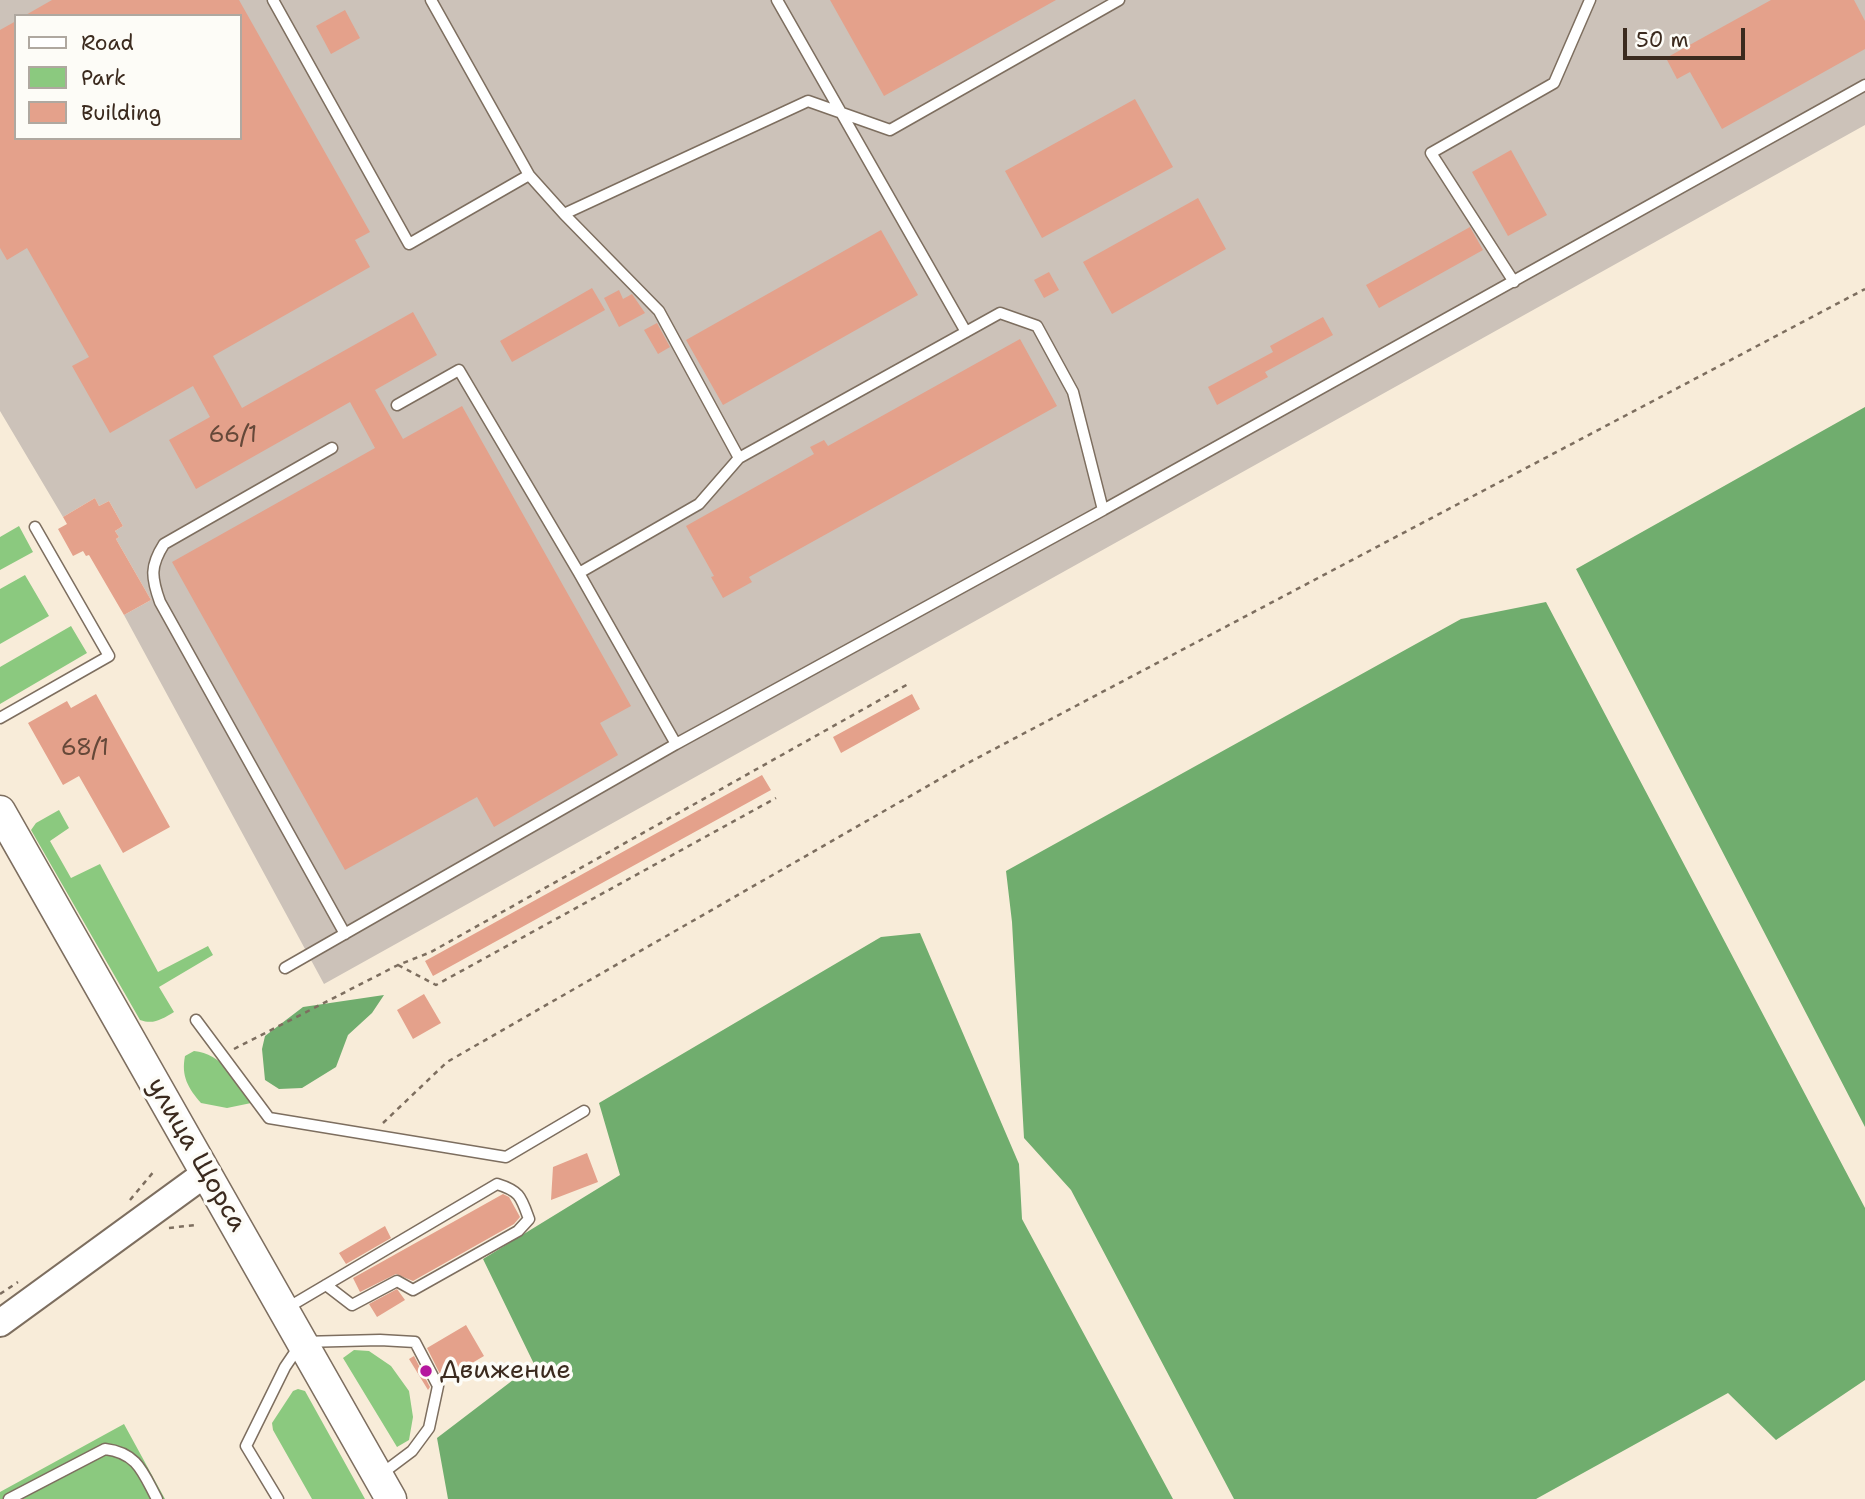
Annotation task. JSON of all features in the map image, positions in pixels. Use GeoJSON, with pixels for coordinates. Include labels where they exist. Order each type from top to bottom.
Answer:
{"type":"FeatureCollection","features":[{"type":"Feature","properties":{"kind":"main road","name":"улица Щорса"},"geometry":{"type":"LineString","coordinates":[[0,811],[384,1488]]}},
{"type":"Feature","properties":{"kind":"main road"},"geometry":{"type":"LineString","coordinates":[[0,1324],[206,1173]]}},
{"type":"Feature","properties":{"kind":"lane"},"geometry":{"type":"LineString","coordinates":[[274,0],[409,244],[529,176]]}},
{"type":"Feature","properties":{"kind":"lane"},"geometry":{"type":"LineString","coordinates":[[431,0],[529,176],[659,311],[739,458]]}},
{"type":"Feature","properties":{"kind":"lane"},"geometry":{"type":"LineString","coordinates":[[778,0],[966,332]]}},
{"type":"Feature","properties":{"kind":"lane"},"geometry":{"type":"LineString","coordinates":[[564,214],[808,101],[890,130],[1119,0]]}},
{"type":"Feature","properties":{"kind":"lane"},"geometry":{"type":"LineString","coordinates":[[1514,282],[1431,153],[1554,83],[1590,0]]}},
{"type":"Feature","properties":{"kind":"lane"},"geometry":{"type":"LineString","coordinates":[[285,968],[676,744],[1103,510],[1865,85]]}},
{"type":"Feature","properties":{"kind":"lane"},"geometry":{"type":"LineString","coordinates":[[579,573],[699,504],[739,458],[1000,313],[1037,326],[1073,392],[1103,510]]}},
{"type":"Feature","properties":{"kind":"lane"},"geometry":{"type":"LineString","coordinates":[[397,405],[459,370],[676,744]]}},
{"type":"Feature","properties":{"kind":"lane"},"geometry":{"type":"LineString","coordinates":[[332,448],[164,544],[154,560],[153,582],[160,602],[345,934]]}},
{"type":"Feature","properties":{"kind":"lane"},"geometry":{"type":"LineString","coordinates":[[0,718],[109,656],[35,527]]}},
{"type":"Feature","properties":{"kind":"lane"},"geometry":{"type":"LineString","coordinates":[[196,1020],[269,1118],[506,1157],[583,1111]]}},
{"type":"Feature","properties":{"kind":"lane"},"geometry":{"type":"LineString","coordinates":[[284,1310],[307,1294],[497,1184],[516,1190],[523,1201],[529,1219],[517,1231],[413,1290],[397,1281],[352,1305],[326,1285]]}},
{"type":"Feature","properties":{"kind":"lane"},"geometry":{"type":"LineString","coordinates":[[278,1499],[246,1446],[285,1367],[302,1342],[415,1342],[438,1386],[429,1428],[384,1488]]}},
{"type":"Feature","properties":{"kind":"lane"},"geometry":{"type":"LineString","coordinates":[[9,1499],[105,1449],[121,1451],[139,1465],[157,1499]]}},
{"type":"Feature","properties":{"kind":"path"},"geometry":{"type":"LineString","coordinates":[[370,1135],[447,1062],[966,764],[1865,289]]}},
{"type":"Feature","properties":{"kind":"path"},"geometry":{"type":"LineString","coordinates":[[222,1056],[398,965],[431,952],[910,683]]}},
{"type":"Feature","properties":{"kind":"path"},"geometry":{"type":"LineString","coordinates":[[398,965],[436,985],[776,798]]}},
{"type":"Feature","properties":{"kind":"shaded area"},"geometry":{"type":"Polygon","coordinates":[[[0,0],[1865,0],[1865,125],[324,984],[124,615],[151,600],[116,539],[119,537],[115,531],[123,526],[109,501],[99,506],[95,498],[63,517],[0,411],[0,0]]]}},
{"type":"Feature","properties":{"kind":"green space"},"geometry":{"type":"Polygon","coordinates":[[[1865,407],[1865,1127],[1576,569],[1865,407]]]}},
{"type":"Feature","properties":{"kind":"green space"},"geometry":{"type":"Polygon","coordinates":[[[19,526],[33,552],[0,570],[0,537],[19,526]]]}},
{"type":"Feature","properties":{"kind":"green space"},"geometry":{"type":"Polygon","coordinates":[[[25,575],[49,616],[0,644],[0,589],[25,575]]]}},
{"type":"Feature","properties":{"kind":"green space"},"geometry":{"type":"Polygon","coordinates":[[[1546,602],[1865,1208],[1865,1380],[1776,1440],[1728,1393],[1536,1499],[1234,1499],[1071,1190],[1024,1138],[1012,922],[1006,871],[1461,619],[1546,602]]]}},
{"type":"Feature","properties":{"kind":"green space"},"geometry":{"type":"Polygon","coordinates":[[[71,626],[87,653],[0,704],[0,667],[71,626]]]}},
{"type":"Feature","properties":{"kind":"green space"},"geometry":{"type":"Polygon","coordinates":[[[59,810],[69,828],[50,841],[71,878],[100,864],[158,972],[208,946],[213,955],[159,987],[174,1012],[162,1019],[154,1022],[140,1020],[31,830],[36,823],[59,810]]]}},
{"type":"Feature","properties":{"kind":"green space"},"geometry":{"type":"Polygon","coordinates":[[[920,933],[1019,1164],[1022,1219],[1173,1499],[448,1499],[437,1438],[534,1364],[483,1259],[620,1175],[599,1103],[881,937],[920,933]]]}},
{"type":"Feature","properties":{"kind":"green space"},"geometry":{"type":"Polygon","coordinates":[[[384,995],[372,1013],[348,1035],[336,1067],[302,1088],[279,1089],[265,1080],[262,1049],[265,1036],[303,1007],[384,995]]]}},
{"type":"Feature","properties":{"kind":"green space"},"geometry":{"type":"Polygon","coordinates":[[[194,1051],[213,1057],[221,1063],[256,1102],[227,1108],[201,1103],[189,1087],[184,1070],[185,1056],[194,1051]]]}},
{"type":"Feature","properties":{"kind":"green space"},"geometry":{"type":"Polygon","coordinates":[[[354,1350],[369,1351],[391,1366],[409,1391],[413,1417],[409,1440],[397,1447],[343,1358],[354,1350]]]}},
{"type":"Feature","properties":{"kind":"green space"},"geometry":{"type":"Polygon","coordinates":[[[293,1391],[305,1391],[365,1499],[312,1499],[273,1430],[272,1423],[293,1391]]]}},
{"type":"Feature","properties":{"kind":"green space"},"geometry":{"type":"Polygon","coordinates":[[[124,1424],[165,1499],[0,1499],[0,1492],[124,1424]]]}},
{"type":"Feature","properties":{"kind":"building"},"geometry":{"type":"Polygon","coordinates":[[[52,0],[239,0],[370,232],[355,240],[370,267],[213,356],[242,408],[413,312],[437,355],[375,390],[403,439],[462,406],[631,706],[600,723],[618,755],[494,827],[477,797],[345,870],[172,562],[375,448],[350,402],[196,489],[169,440],[210,417],[193,386],[110,433],[72,366],[89,357],[27,248],[7,260],[0,248],[0,30],[14,22],[14,140],[242,140],[242,14],[28,14],[52,0]]]}},
{"type":"Feature","properties":{"kind":"building"},"geometry":{"type":"Polygon","coordinates":[[[830,0],[1056,0],[884,96],[830,0]]]}},
{"type":"Feature","properties":{"kind":"building"},"geometry":{"type":"Polygon","coordinates":[[[1771,0],[1854,0],[1865,21],[1865,49],[1722,129],[1690,72],[1677,79],[1666,58],[1771,0]]]}},
{"type":"Feature","properties":{"kind":"building"},"geometry":{"type":"Polygon","coordinates":[[[345,10],[360,38],[331,54],[316,26],[345,10]]]}},
{"type":"Feature","properties":{"kind":"building"},"geometry":{"type":"Polygon","coordinates":[[[1135,99],[1173,167],[1042,238],[1005,171],[1135,99]]]}},
{"type":"Feature","properties":{"kind":"building"},"geometry":{"type":"Polygon","coordinates":[[[1511,150],[1547,215],[1508,236],[1472,172],[1511,150]]]}},
{"type":"Feature","properties":{"kind":"building"},"geometry":{"type":"Polygon","coordinates":[[[1198,198],[1226,249],[1112,314],[1083,262],[1198,198]]]}},
{"type":"Feature","properties":{"kind":"building"},"geometry":{"type":"Polygon","coordinates":[[[1470,227],[1483,250],[1379,308],[1366,285],[1470,227]]]}},
{"type":"Feature","properties":{"kind":"building"},"geometry":{"type":"Polygon","coordinates":[[[881,230],[918,295],[723,405],[686,340],[881,230]]]}},
{"type":"Feature","properties":{"kind":"building"},"geometry":{"type":"Polygon","coordinates":[[[1049,272],[1059,290],[1044,298],[1034,280],[1049,272]]]}},
{"type":"Feature","properties":{"kind":"building"},"geometry":{"type":"Polygon","coordinates":[[[592,288],[605,310],[512,362],[500,341],[592,288]]]}},
{"type":"Feature","properties":{"kind":"building"},"geometry":{"type":"Polygon","coordinates":[[[619,290],[623,299],[632,294],[645,313],[619,327],[604,298],[619,290]]]}},
{"type":"Feature","properties":{"kind":"building"},"geometry":{"type":"Polygon","coordinates":[[[1323,317],[1333,335],[1265,372],[1268,377],[1217,405],[1208,387],[1273,352],[1270,346],[1323,317]]]}},
{"type":"Feature","properties":{"kind":"building"},"geometry":{"type":"Polygon","coordinates":[[[657,323],[670,347],[658,354],[644,330],[657,323]]]}},
{"type":"Feature","properties":{"kind":"building"},"geometry":{"type":"Polygon","coordinates":[[[1020,339],[1057,406],[749,577],[752,582],[723,598],[686,526],[814,454],[810,447],[824,440],[828,446],[1020,339]]]}},
{"type":"Feature","properties":{"kind":"building"},"geometry":{"type":"Polygon","coordinates":[[[95,498],[99,506],[109,501],[123,526],[115,531],[119,537],[116,539],[151,600],[124,615],[89,555],[86,556],[83,551],[73,556],[58,529],[67,524],[63,517],[95,498]]]}},
{"type":"Feature","properties":{"kind":"building"},"geometry":{"type":"Polygon","coordinates":[[[96,694],[170,827],[123,853],[79,776],[63,785],[28,723],[67,701],[71,708],[96,694]]]}},
{"type":"Feature","properties":{"kind":"building"},"geometry":{"type":"Polygon","coordinates":[[[912,694],[920,709],[841,753],[833,737],[912,694]]]}},
{"type":"Feature","properties":{"kind":"building"},"geometry":{"type":"Polygon","coordinates":[[[762,775],[771,790],[433,976],[425,961],[762,775]]]}},
{"type":"Feature","properties":{"kind":"building"},"geometry":{"type":"Polygon","coordinates":[[[424,994],[441,1023],[413,1039],[397,1010],[424,994]]]}},
{"type":"Feature","properties":{"kind":"building"},"geometry":{"type":"Polygon","coordinates":[[[587,1153],[598,1182],[551,1200],[553,1167],[587,1153]]]}},
{"type":"Feature","properties":{"kind":"building"},"geometry":{"type":"Polygon","coordinates":[[[503,1194],[509,1197],[520,1217],[514,1224],[413,1281],[396,1274],[360,1292],[353,1278],[503,1194]]]}},
{"type":"Feature","properties":{"kind":"building"},"geometry":{"type":"Polygon","coordinates":[[[385,1226],[391,1238],[346,1264],[339,1253],[385,1226]]]}},
{"type":"Feature","properties":{"kind":"building"},"geometry":{"type":"Polygon","coordinates":[[[397,1289],[405,1300],[377,1317],[369,1304],[397,1289]]]}},
{"type":"Feature","properties":{"kind":"building"},"geometry":{"type":"Polygon","coordinates":[[[466,1325],[484,1356],[443,1380],[427,1348],[466,1325]]]}},
{"type":"Feature","properties":{"kind":"building"},"geometry":{"type":"Polygon","coordinates":[[[414,1356],[430,1387],[428,1390],[409,1359],[414,1356]]]}},
{"type":"Feature","properties":{"kind":"place","name":"Движение"},"geometry":{"type":"Point","coordinates":[426,1371]}}]}
